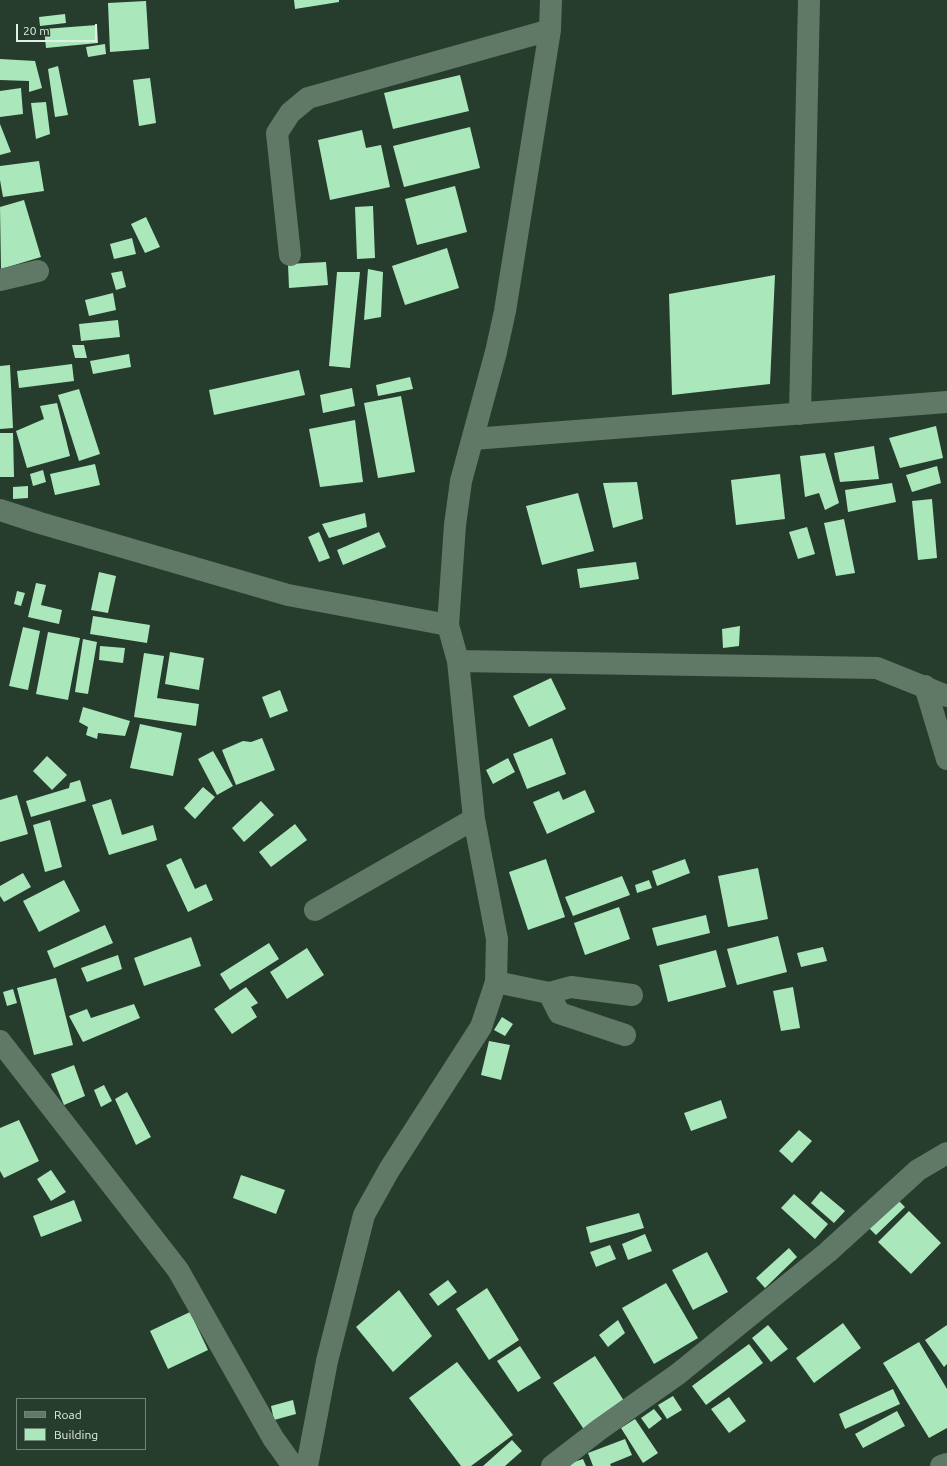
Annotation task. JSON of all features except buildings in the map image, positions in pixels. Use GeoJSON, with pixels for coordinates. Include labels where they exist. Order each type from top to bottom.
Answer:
{"type":"FeatureCollection","features":[{"type":"Feature","properties":{"kind":"street"},"geometry":{"type":"LineString","coordinates":[[307,1466],[327,1361],[364,1215],[389,1170],[481,1027],[496,982],[497,939],[474,819],[458,661],[448,625],[455,525],[461,481],[496,352],[505,311],[550,30],[551,0]]}},
{"type":"Feature","properties":{"kind":"street"},"geometry":{"type":"LineString","coordinates":[[800,414],[810,0]]}},
{"type":"Feature","properties":{"kind":"street"},"geometry":{"type":"LineString","coordinates":[[290,255],[277,133],[290,113],[308,98],[550,30]]}},
{"type":"Feature","properties":{"kind":"street"},"geometry":{"type":"LineString","coordinates":[[0,280],[38,271]]}},
{"type":"Feature","properties":{"kind":"street"},"geometry":{"type":"LineString","coordinates":[[473,439],[947,402]]}},
{"type":"Feature","properties":{"kind":"street"},"geometry":{"type":"LineString","coordinates":[[0,510],[288,595],[448,625]]}},
{"type":"Feature","properties":{"kind":"street"},"geometry":{"type":"LineString","coordinates":[[458,661],[877,668],[940,691],[947,759]]}},
{"type":"Feature","properties":{"kind":"street"},"geometry":{"type":"LineString","coordinates":[[315,910],[474,819]]}},
{"type":"Feature","properties":{"kind":"street"},"geometry":{"type":"LineString","coordinates":[[496,982],[549,993],[571,987],[632,995]]}},
{"type":"Feature","properties":{"kind":"street"},"geometry":{"type":"LineString","coordinates":[[549,993],[559,1013],[625,1035]]}},
{"type":"Feature","properties":{"kind":"street"},"geometry":{"type":"LineString","coordinates":[[0,1041],[178,1270],[273,1438],[293,1466]]}},
{"type":"Feature","properties":{"kind":"street"},"geometry":{"type":"LineString","coordinates":[[552,1466],[600,1429],[678,1374],[828,1252],[918,1170],[947,1153]]}},
{"type":"Feature","properties":{"kind":"street"},"geometry":{"type":"LineString","coordinates":[[942,1466],[947,1464]]}}]}
